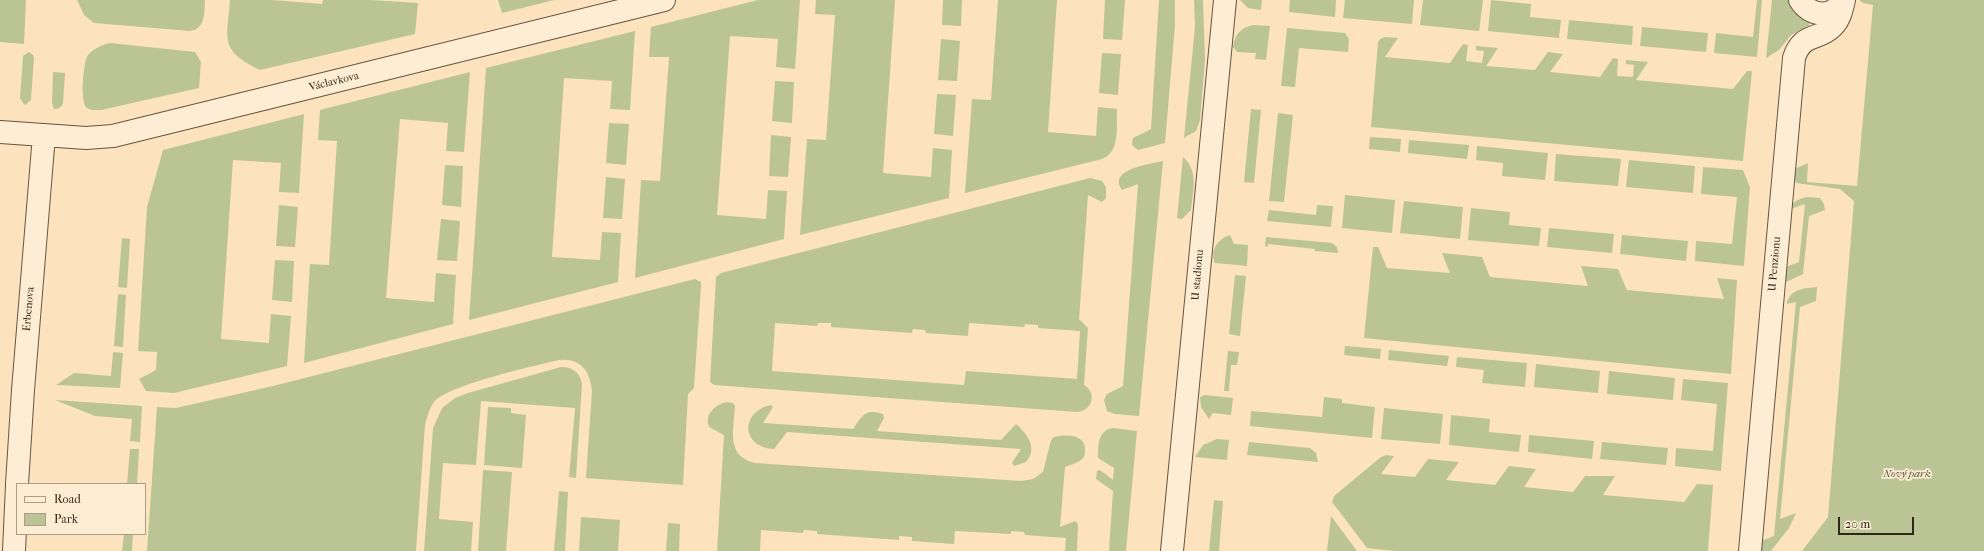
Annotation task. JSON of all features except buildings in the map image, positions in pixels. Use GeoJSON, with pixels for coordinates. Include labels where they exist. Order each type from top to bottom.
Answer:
{"type":"FeatureCollection","features":[{"type":"Feature","properties":{"kind":"street","name":"Václavkova"},"geometry":{"type":"LineString","coordinates":[[0,132],[86,138],[113,136],[664,0]]}},
{"type":"Feature","properties":{"kind":"street","name":"U stadionu"},"geometry":{"type":"LineString","coordinates":[[1172,551],[1225,0]]}},
{"type":"Feature","properties":{"kind":"street","name":"U Penzionu"},"geometry":{"type":"LineString","coordinates":[[1800,0],[1806,8],[1812,12],[1824,14],[1836,9],[1843,0]]}},
{"type":"Feature","properties":{"kind":"street","name":"U Penzionu"},"geometry":{"type":"LineString","coordinates":[[1750,551],[1794,58],[1797,50],[1807,39],[1833,26],[1840,15],[1843,0]]}},
{"type":"Feature","properties":{"kind":"street","name":"Erbenova"},"geometry":{"type":"LineString","coordinates":[[17,483],[44,135]]}},
{"type":"Feature","properties":{"kind":"street","name":"Erbenova"},"geometry":{"type":"LineString","coordinates":[[14,551],[16,506]]}},
{"type":"Feature","properties":{"kind":"green space"},"geometry":{"type":"Polygon","coordinates":[[[0,0],[26,0],[24,44],[0,42],[0,0]]]}},
{"type":"Feature","properties":{"kind":"green space"},"geometry":{"type":"Polygon","coordinates":[[[77,0],[205,0],[202,23],[195,30],[190,31],[94,23],[84,15],[77,0]]]}},
{"type":"Feature","properties":{"kind":"green space"},"geometry":{"type":"Polygon","coordinates":[[[230,0],[272,0],[322,4],[323,0],[371,0],[418,3],[415,34],[260,70],[238,56],[232,50],[228,42],[227,34],[230,0]]]}},
{"type":"Feature","properties":{"kind":"green space"},"geometry":{"type":"Polygon","coordinates":[[[498,0],[554,0],[502,13],[498,0]]]}},
{"type":"Feature","properties":{"kind":"green space"},"geometry":{"type":"Polygon","coordinates":[[[758,0],[800,0],[795,69],[776,67],[778,39],[730,36],[717,215],[766,219],[768,190],[787,191],[784,239],[635,278],[641,180],[660,181],[669,57],[649,57],[651,27],[758,0]]]}},
{"type":"Feature","properties":{"kind":"green space"},"geometry":{"type":"Polygon","coordinates":[[[816,0],[895,0],[883,173],[931,177],[933,148],[952,150],[949,198],[800,235],[807,139],[826,140],[835,15],[815,14],[816,0]]]}},
{"type":"Feature","properties":{"kind":"green space"},"geometry":{"type":"Polygon","coordinates":[[[943,0],[962,0],[961,26],[942,25],[943,0]]]}},
{"type":"Feature","properties":{"kind":"green space"},"geometry":{"type":"Polygon","coordinates":[[[998,0],[1057,0],[1048,132],[1096,136],[1098,107],[1117,109],[1115,145],[1108,156],[1102,159],[965,193],[972,99],[991,100],[998,0]]]}},
{"type":"Feature","properties":{"kind":"green space"},"geometry":{"type":"Polygon","coordinates":[[[1105,0],[1125,0],[1122,40],[1103,39],[1105,0]]]}},
{"type":"Feature","properties":{"kind":"green space"},"geometry":{"type":"Polygon","coordinates":[[[1159,0],[1175,0],[1175,25],[1165,143],[1138,150],[1132,145],[1133,138],[1151,129],[1159,0]]]}},
{"type":"Feature","properties":{"kind":"green space"},"geometry":{"type":"Polygon","coordinates":[[[1194,0],[1203,0],[1205,61],[1200,120],[1196,131],[1184,138],[1195,27],[1194,0]]]}},
{"type":"Feature","properties":{"kind":"green space"},"geometry":{"type":"Polygon","coordinates":[[[1240,0],[1262,0],[1261,10],[1248,8],[1240,0]]]}},
{"type":"Feature","properties":{"kind":"green space"},"geometry":{"type":"Polygon","coordinates":[[[1290,0],[1336,0],[1335,17],[1289,12],[1290,0]]]}},
{"type":"Feature","properties":{"kind":"green space"},"geometry":{"type":"Polygon","coordinates":[[[1345,0],[1414,0],[1412,24],[1343,18],[1345,0]]]}},
{"type":"Feature","properties":{"kind":"green space"},"geometry":{"type":"Polygon","coordinates":[[[1423,0],[1483,0],[1479,31],[1420,25],[1423,0]]]}},
{"type":"Feature","properties":{"kind":"green space"},"geometry":{"type":"Polygon","coordinates":[[[1491,0],[1531,4],[1530,17],[1561,20],[1559,38],[1488,31],[1491,0]]]}},
{"type":"Feature","properties":{"kind":"green space"},"geometry":{"type":"Polygon","coordinates":[[[1757,0],[1762,0],[1757,57],[1714,53],[1716,33],[1753,37],[1757,0]]]}},
{"type":"Feature","properties":{"kind":"green space"},"geometry":{"type":"Polygon","coordinates":[[[1772,0],[1791,0],[1810,22],[1809,26],[1791,35],[1779,50],[1766,58],[1772,0]]]}},
{"type":"Feature","properties":{"kind":"green space","name":"Nový park"},"geometry":{"type":"Polygon","coordinates":[[[1859,0],[1984,0],[1984,551],[1802,551],[1828,517],[1854,201],[1840,189],[1796,183],[1792,170],[1808,163],[1807,182],[1857,186],[1873,5],[1863,3],[1859,0]]]}},
{"type":"Feature","properties":{"kind":"green space"},"geometry":{"type":"Polygon","coordinates":[[[1569,20],[1633,26],[1632,45],[1567,39],[1569,20]]]}},
{"type":"Feature","properties":{"kind":"green space"},"geometry":{"type":"Polygon","coordinates":[[[1254,25],[1270,26],[1266,60],[1255,59],[1256,53],[1237,52],[1233,47],[1235,38],[1239,32],[1246,27],[1254,25]]]}},
{"type":"Feature","properties":{"kind":"green space"},"geometry":{"type":"Polygon","coordinates":[[[1642,27],[1708,33],[1706,52],[1640,46],[1642,27]]]}},
{"type":"Feature","properties":{"kind":"green space"},"geometry":{"type":"Polygon","coordinates":[[[1287,28],[1345,33],[1349,39],[1348,52],[1299,48],[1295,87],[1281,86],[1287,28]]]}},
{"type":"Feature","properties":{"kind":"green space"},"geometry":{"type":"Polygon","coordinates":[[[635,31],[630,110],[610,109],[612,81],[564,78],[552,257],[600,260],[602,232],[621,233],[618,282],[469,320],[486,68],[635,31]]]}},
{"type":"Feature","properties":{"kind":"green space"},"geometry":{"type":"Polygon","coordinates":[[[1385,37],[1398,38],[1385,57],[1450,63],[1463,44],[1468,45],[1466,61],[1482,63],[1484,51],[1476,50],[1476,46],[1498,48],[1486,66],[1535,70],[1548,52],[1563,54],[1550,72],[1600,77],[1613,58],[1618,59],[1617,76],[1633,77],[1634,65],[1626,64],[1626,60],[1648,62],[1636,80],[1733,89],[1747,71],[1752,71],[1743,161],[1371,127],[1378,42],[1380,39],[1385,37]]]}},
{"type":"Feature","properties":{"kind":"green space"},"geometry":{"type":"Polygon","coordinates":[[[941,39],[960,41],[957,81],[938,80],[941,39]]]}},
{"type":"Feature","properties":{"kind":"green space"},"geometry":{"type":"Polygon","coordinates":[[[110,43],[195,52],[201,62],[199,88],[101,110],[89,109],[84,103],[83,97],[86,59],[95,49],[110,43]]]}},
{"type":"Feature","properties":{"kind":"green space"},"geometry":{"type":"Polygon","coordinates":[[[29,52],[34,58],[31,99],[25,105],[20,98],[23,56],[29,52]]]}},
{"type":"Feature","properties":{"kind":"green space"},"geometry":{"type":"Polygon","coordinates":[[[1102,53],[1121,54],[1118,95],[1099,93],[1102,53]]]}},
{"type":"Feature","properties":{"kind":"green space"},"geometry":{"type":"Polygon","coordinates":[[[53,72],[65,73],[63,103],[62,106],[57,109],[54,109],[52,103],[53,72]]]}},
{"type":"Feature","properties":{"kind":"green space"},"geometry":{"type":"Polygon","coordinates":[[[470,72],[464,152],[446,151],[448,123],[400,119],[386,298],[434,302],[436,273],[456,275],[453,324],[304,363],[310,264],[329,265],[337,141],[318,140],[320,110],[470,72]]]}},
{"type":"Feature","properties":{"kind":"green space"},"geometry":{"type":"Polygon","coordinates":[[[775,81],[794,82],[792,123],[772,121],[775,81]]]}},
{"type":"Feature","properties":{"kind":"green space"},"geometry":{"type":"Polygon","coordinates":[[[937,94],[956,95],[953,136],[934,134],[937,94]]]}},
{"type":"Feature","properties":{"kind":"green space"},"geometry":{"type":"Polygon","coordinates":[[[1251,109],[1261,110],[1254,183],[1244,182],[1251,109]]]}},
{"type":"Feature","properties":{"kind":"green space"},"geometry":{"type":"Polygon","coordinates":[[[1278,113],[1293,115],[1284,202],[1269,201],[1278,113]]]}},
{"type":"Feature","properties":{"kind":"green space"},"geometry":{"type":"Polygon","coordinates":[[[304,114],[299,193],[279,192],[281,163],[233,160],[221,339],[269,343],[271,314],[291,316],[287,366],[174,393],[146,391],[139,379],[156,370],[157,352],[138,351],[147,207],[163,150],[304,114]]]}},
{"type":"Feature","properties":{"kind":"green space"},"geometry":{"type":"Polygon","coordinates":[[[609,123],[629,124],[626,165],[606,163],[609,123]]]}},
{"type":"Feature","properties":{"kind":"green space"},"geometry":{"type":"Polygon","coordinates":[[[771,135],[791,137],[788,177],[769,176],[771,135]]]}},
{"type":"Feature","properties":{"kind":"green space"},"geometry":{"type":"Polygon","coordinates":[[[1370,137],[1401,139],[1400,152],[1369,149],[1370,137]]]}},
{"type":"Feature","properties":{"kind":"green space"},"geometry":{"type":"Polygon","coordinates":[[[1409,140],[1469,145],[1467,159],[1408,153],[1409,140]]]}},
{"type":"Feature","properties":{"kind":"green space"},"geometry":{"type":"Polygon","coordinates":[[[1477,146],[1548,153],[1545,180],[1502,176],[1503,163],[1476,160],[1477,146]]]}},
{"type":"Feature","properties":{"kind":"green space"},"geometry":{"type":"Polygon","coordinates":[[[1556,154],[1621,159],[1618,186],[1554,181],[1556,154]]]}},
{"type":"Feature","properties":{"kind":"green space"},"geometry":{"type":"Polygon","coordinates":[[[1183,157],[1191,169],[1194,189],[1191,210],[1182,219],[1177,218],[1183,157]]]}},
{"type":"Feature","properties":{"kind":"green space"},"geometry":{"type":"Polygon","coordinates":[[[1629,160],[1695,166],[1693,193],[1626,187],[1629,160]]]}},
{"type":"Feature","properties":{"kind":"green space"},"geometry":{"type":"Polygon","coordinates":[[[1163,161],[1139,416],[1115,414],[1107,411],[1104,400],[1107,394],[1123,386],[1138,184],[1122,190],[1119,183],[1120,177],[1125,172],[1132,169],[1163,161]]]}},
{"type":"Feature","properties":{"kind":"green space"},"geometry":{"type":"Polygon","coordinates":[[[445,165],[463,166],[461,207],[442,205],[445,165]]]}},
{"type":"Feature","properties":{"kind":"green space"},"geometry":{"type":"Polygon","coordinates":[[[1703,167],[1743,170],[1750,187],[1744,266],[1695,261],[1696,241],[1732,244],[1737,197],[1701,194],[1703,167]]]}},
{"type":"Feature","properties":{"kind":"green space"},"geometry":{"type":"Polygon","coordinates":[[[606,177],[625,179],[622,219],[603,218],[606,177]]]}},
{"type":"Feature","properties":{"kind":"green space"},"geometry":{"type":"Polygon","coordinates":[[[1090,178],[1102,181],[1106,187],[1106,198],[1102,202],[1088,195],[1079,319],[1088,328],[1084,385],[1091,392],[1092,396],[1090,405],[1082,411],[1077,412],[714,385],[710,382],[716,277],[721,273],[1090,178]],[[775,323],[772,371],[964,385],[966,371],[1077,379],[1080,331],[1038,328],[1038,325],[1025,324],[1024,327],[969,323],[968,336],[926,333],[925,330],[913,329],[912,333],[831,327],[831,323],[818,323],[817,326],[775,323]]]}},
{"type":"Feature","properties":{"kind":"green space"},"geometry":{"type":"Polygon","coordinates":[[[1345,195],[1395,200],[1392,233],[1342,228],[1345,195]]]}},
{"type":"Feature","properties":{"kind":"green space"},"geometry":{"type":"Polygon","coordinates":[[[1807,197],[1820,198],[1824,204],[1825,210],[1809,216],[1803,274],[1782,284],[1783,268],[1799,262],[1805,204],[1788,210],[1796,201],[1807,197]]]}},
{"type":"Feature","properties":{"kind":"green space"},"geometry":{"type":"Polygon","coordinates":[[[1404,201],[1463,207],[1460,239],[1400,233],[1404,201]]]}},
{"type":"Feature","properties":{"kind":"green space"},"geometry":{"type":"Polygon","coordinates":[[[279,205],[298,207],[295,247],[276,246],[279,205]]]}},
{"type":"Feature","properties":{"kind":"green space"},"geometry":{"type":"Polygon","coordinates":[[[1317,205],[1333,206],[1331,227],[1267,221],[1269,210],[1316,215],[1317,205]]]}},
{"type":"Feature","properties":{"kind":"green space"},"geometry":{"type":"Polygon","coordinates":[[[1471,208],[1510,212],[1509,225],[1541,228],[1539,246],[1468,240],[1471,208]]]}},
{"type":"Feature","properties":{"kind":"green space"},"geometry":{"type":"Polygon","coordinates":[[[441,219],[460,221],[457,261],[437,260],[441,219]]]}},
{"type":"Feature","properties":{"kind":"green space"},"geometry":{"type":"Polygon","coordinates":[[[1549,228],[1614,234],[1612,253],[1547,247],[1549,228]]]}},
{"type":"Feature","properties":{"kind":"green space"},"geometry":{"type":"Polygon","coordinates":[[[1230,235],[1234,244],[1248,245],[1247,266],[1215,263],[1213,257],[1216,245],[1222,239],[1230,235]]]}},
{"type":"Feature","properties":{"kind":"green space"},"geometry":{"type":"Polygon","coordinates":[[[1622,235],[1688,241],[1686,261],[1620,254],[1622,235]]]}},
{"type":"Feature","properties":{"kind":"green space"},"geometry":{"type":"Polygon","coordinates":[[[1266,237],[1332,243],[1337,247],[1338,253],[1268,244],[1268,247],[1265,246],[1266,237]]]}},
{"type":"Feature","properties":{"kind":"green space"},"geometry":{"type":"Polygon","coordinates":[[[122,238],[130,239],[127,288],[118,287],[122,238]]]}},
{"type":"Feature","properties":{"kind":"green space"},"geometry":{"type":"Polygon","coordinates":[[[1373,247],[1378,247],[1387,268],[1450,273],[1442,253],[1482,257],[1490,277],[1588,286],[1581,266],[1618,269],[1627,290],[1724,299],[1717,278],[1737,280],[1731,374],[1364,338],[1373,247]]]}},
{"type":"Feature","properties":{"kind":"green space"},"geometry":{"type":"Polygon","coordinates":[[[275,260],[294,261],[292,302],[272,300],[275,260]]]}},
{"type":"Feature","properties":{"kind":"green space"},"geometry":{"type":"Polygon","coordinates":[[[1235,275],[1246,276],[1240,336],[1229,334],[1235,275]]]}},
{"type":"Feature","properties":{"kind":"green space"},"geometry":{"type":"Polygon","coordinates":[[[695,279],[701,282],[701,286],[694,388],[688,394],[683,485],[586,478],[592,391],[591,384],[583,367],[579,364],[573,361],[559,360],[512,371],[473,383],[456,389],[434,402],[429,410],[425,425],[416,551],[147,551],[157,407],[176,408],[273,386],[695,279]]]}},
{"type":"Feature","properties":{"kind":"green space"},"geometry":{"type":"Polygon","coordinates":[[[1817,287],[1816,301],[1800,307],[1780,519],[1796,513],[1789,528],[1771,551],[1759,551],[1758,542],[1774,536],[1796,302],[1787,304],[1788,299],[1798,290],[1817,287]]]}},
{"type":"Feature","properties":{"kind":"green space"},"geometry":{"type":"Polygon","coordinates":[[[118,294],[126,295],[123,347],[114,346],[118,294]]]}},
{"type":"Feature","properties":{"kind":"green space"},"geometry":{"type":"Polygon","coordinates":[[[1345,346],[1381,349],[1380,359],[1344,355],[1345,346]]]}},
{"type":"Feature","properties":{"kind":"green space"},"geometry":{"type":"Polygon","coordinates":[[[1389,350],[1449,356],[1447,366],[1388,360],[1389,350]]]}},
{"type":"Feature","properties":{"kind":"green space"},"geometry":{"type":"Polygon","coordinates":[[[1228,351],[1239,352],[1237,365],[1231,365],[1229,391],[1224,391],[1228,351]]]}},
{"type":"Feature","properties":{"kind":"green space"},"geometry":{"type":"Polygon","coordinates":[[[113,352],[123,353],[120,388],[56,385],[74,373],[111,376],[113,352]]]}},
{"type":"Feature","properties":{"kind":"green space"},"geometry":{"type":"Polygon","coordinates":[[[1457,357],[1527,363],[1525,387],[1482,383],[1484,370],[1456,367],[1457,357]]]}},
{"type":"Feature","properties":{"kind":"green space"},"geometry":{"type":"Polygon","coordinates":[[[1536,364],[1600,371],[1598,393],[1534,387],[1536,364]]]}},
{"type":"Feature","properties":{"kind":"green space"},"geometry":{"type":"Polygon","coordinates":[[[561,367],[569,368],[575,371],[582,383],[576,478],[569,477],[575,408],[481,401],[476,465],[443,463],[439,519],[473,522],[471,551],[424,551],[433,428],[442,408],[455,398],[468,393],[561,367]]]}},
{"type":"Feature","properties":{"kind":"green space"},"geometry":{"type":"Polygon","coordinates":[[[1609,371],[1675,378],[1673,400],[1607,394],[1609,371]]]}},
{"type":"Feature","properties":{"kind":"green space"},"geometry":{"type":"Polygon","coordinates":[[[1683,379],[1728,383],[1721,471],[1675,466],[1676,448],[1713,451],[1717,404],[1681,400],[1683,379]]]}},
{"type":"Feature","properties":{"kind":"green space"},"geometry":{"type":"Polygon","coordinates":[[[1205,395],[1233,398],[1231,415],[1213,413],[1209,419],[1201,407],[1200,397],[1205,395]]]}},
{"type":"Feature","properties":{"kind":"green space"},"geometry":{"type":"Polygon","coordinates":[[[1324,397],[1342,399],[1342,403],[1375,407],[1372,438],[1250,426],[1251,411],[1322,417],[1324,397]]]}},
{"type":"Feature","properties":{"kind":"green space"},"geometry":{"type":"Polygon","coordinates":[[[55,400],[142,406],[140,442],[130,441],[132,419],[95,416],[55,400]]]}},
{"type":"Feature","properties":{"kind":"green space"},"geometry":{"type":"Polygon","coordinates":[[[727,402],[733,403],[735,406],[733,440],[735,448],[745,459],[755,463],[1021,481],[1033,479],[1043,472],[1051,440],[1054,437],[1074,436],[1079,438],[1084,445],[1085,455],[1078,462],[1065,467],[1060,527],[1075,521],[1078,524],[1077,551],[1065,551],[1066,538],[1025,535],[1024,532],[1011,531],[1011,534],[955,531],[954,544],[912,541],[912,537],[899,536],[899,540],[817,534],[817,531],[804,530],[803,533],[761,530],[760,551],[717,551],[724,435],[709,427],[708,418],[715,407],[727,402]]]}},
{"type":"Feature","properties":{"kind":"green space"},"geometry":{"type":"Polygon","coordinates":[[[771,405],[773,407],[763,423],[853,429],[865,414],[877,412],[883,414],[884,418],[877,431],[1001,440],[1016,424],[1028,437],[1031,452],[1030,457],[1026,462],[1014,466],[1012,463],[1021,449],[787,432],[774,449],[760,446],[756,443],[751,437],[748,427],[753,415],[756,412],[771,405]]]}},
{"type":"Feature","properties":{"kind":"green space"},"geometry":{"type":"Polygon","coordinates":[[[488,407],[511,408],[511,413],[526,415],[522,468],[484,465],[488,407]]]}},
{"type":"Feature","properties":{"kind":"green space"},"geometry":{"type":"Polygon","coordinates":[[[1384,408],[1443,414],[1440,444],[1381,439],[1384,408]]]}},
{"type":"Feature","properties":{"kind":"green space"},"geometry":{"type":"Polygon","coordinates":[[[1451,415],[1490,419],[1489,432],[1521,435],[1519,452],[1449,445],[1451,415]]]}},
{"type":"Feature","properties":{"kind":"green space"},"geometry":{"type":"Polygon","coordinates":[[[1113,428],[1137,431],[1126,551],[1109,551],[1113,491],[1096,479],[1097,471],[1100,470],[1113,480],[1114,468],[1098,458],[1099,443],[1102,435],[1108,429],[1113,428]]]}},
{"type":"Feature","properties":{"kind":"green space"},"geometry":{"type":"Polygon","coordinates":[[[1529,435],[1594,441],[1592,459],[1528,452],[1529,435]]]}},
{"type":"Feature","properties":{"kind":"green space"},"geometry":{"type":"Polygon","coordinates":[[[1217,439],[1229,440],[1227,460],[1195,457],[1203,445],[1217,439]]]}},
{"type":"Feature","properties":{"kind":"green space"},"geometry":{"type":"Polygon","coordinates":[[[1249,442],[1310,448],[1316,453],[1318,462],[1247,455],[1249,442]]]}},
{"type":"Feature","properties":{"kind":"green space"},"geometry":{"type":"Polygon","coordinates":[[[1602,442],[1668,448],[1666,465],[1600,459],[1602,442]]]}},
{"type":"Feature","properties":{"kind":"green space"},"geometry":{"type":"Polygon","coordinates":[[[130,449],[139,449],[137,483],[127,483],[130,449]]]}},
{"type":"Feature","properties":{"kind":"green space"},"geometry":{"type":"Polygon","coordinates":[[[1386,455],[1394,456],[1381,474],[1415,477],[1428,459],[1459,462],[1446,480],[1495,485],[1509,466],[1536,469],[1524,487],[1573,492],[1585,476],[1615,476],[1603,495],[1684,502],[1697,484],[1713,485],[1708,551],[1395,551],[1367,548],[1332,502],[1334,496],[1381,457],[1386,455]]]}},
{"type":"Feature","properties":{"kind":"green space"},"geometry":{"type":"Polygon","coordinates":[[[483,470],[512,472],[506,551],[478,551],[483,470]]]}},
{"type":"Feature","properties":{"kind":"green space"},"geometry":{"type":"Polygon","coordinates":[[[559,491],[568,492],[565,551],[554,551],[559,491]]]}},
{"type":"Feature","properties":{"kind":"green space"},"geometry":{"type":"Polygon","coordinates":[[[1214,500],[1223,501],[1219,551],[1209,551],[1214,500]]]}},
{"type":"Feature","properties":{"kind":"green space"},"geometry":{"type":"Polygon","coordinates":[[[1331,516],[1357,551],[1327,551],[1331,516]]]}},
{"type":"Feature","properties":{"kind":"green space"},"geometry":{"type":"Polygon","coordinates":[[[581,517],[620,520],[618,551],[579,551],[581,517]]]}},
{"type":"Feature","properties":{"kind":"green space"},"geometry":{"type":"Polygon","coordinates":[[[668,523],[680,524],[679,551],[666,551],[668,523]]]}},
{"type":"Feature","properties":{"kind":"green space"},"geometry":{"type":"Polygon","coordinates":[[[124,535],[133,535],[132,551],[122,551],[124,535]]]}}]}
